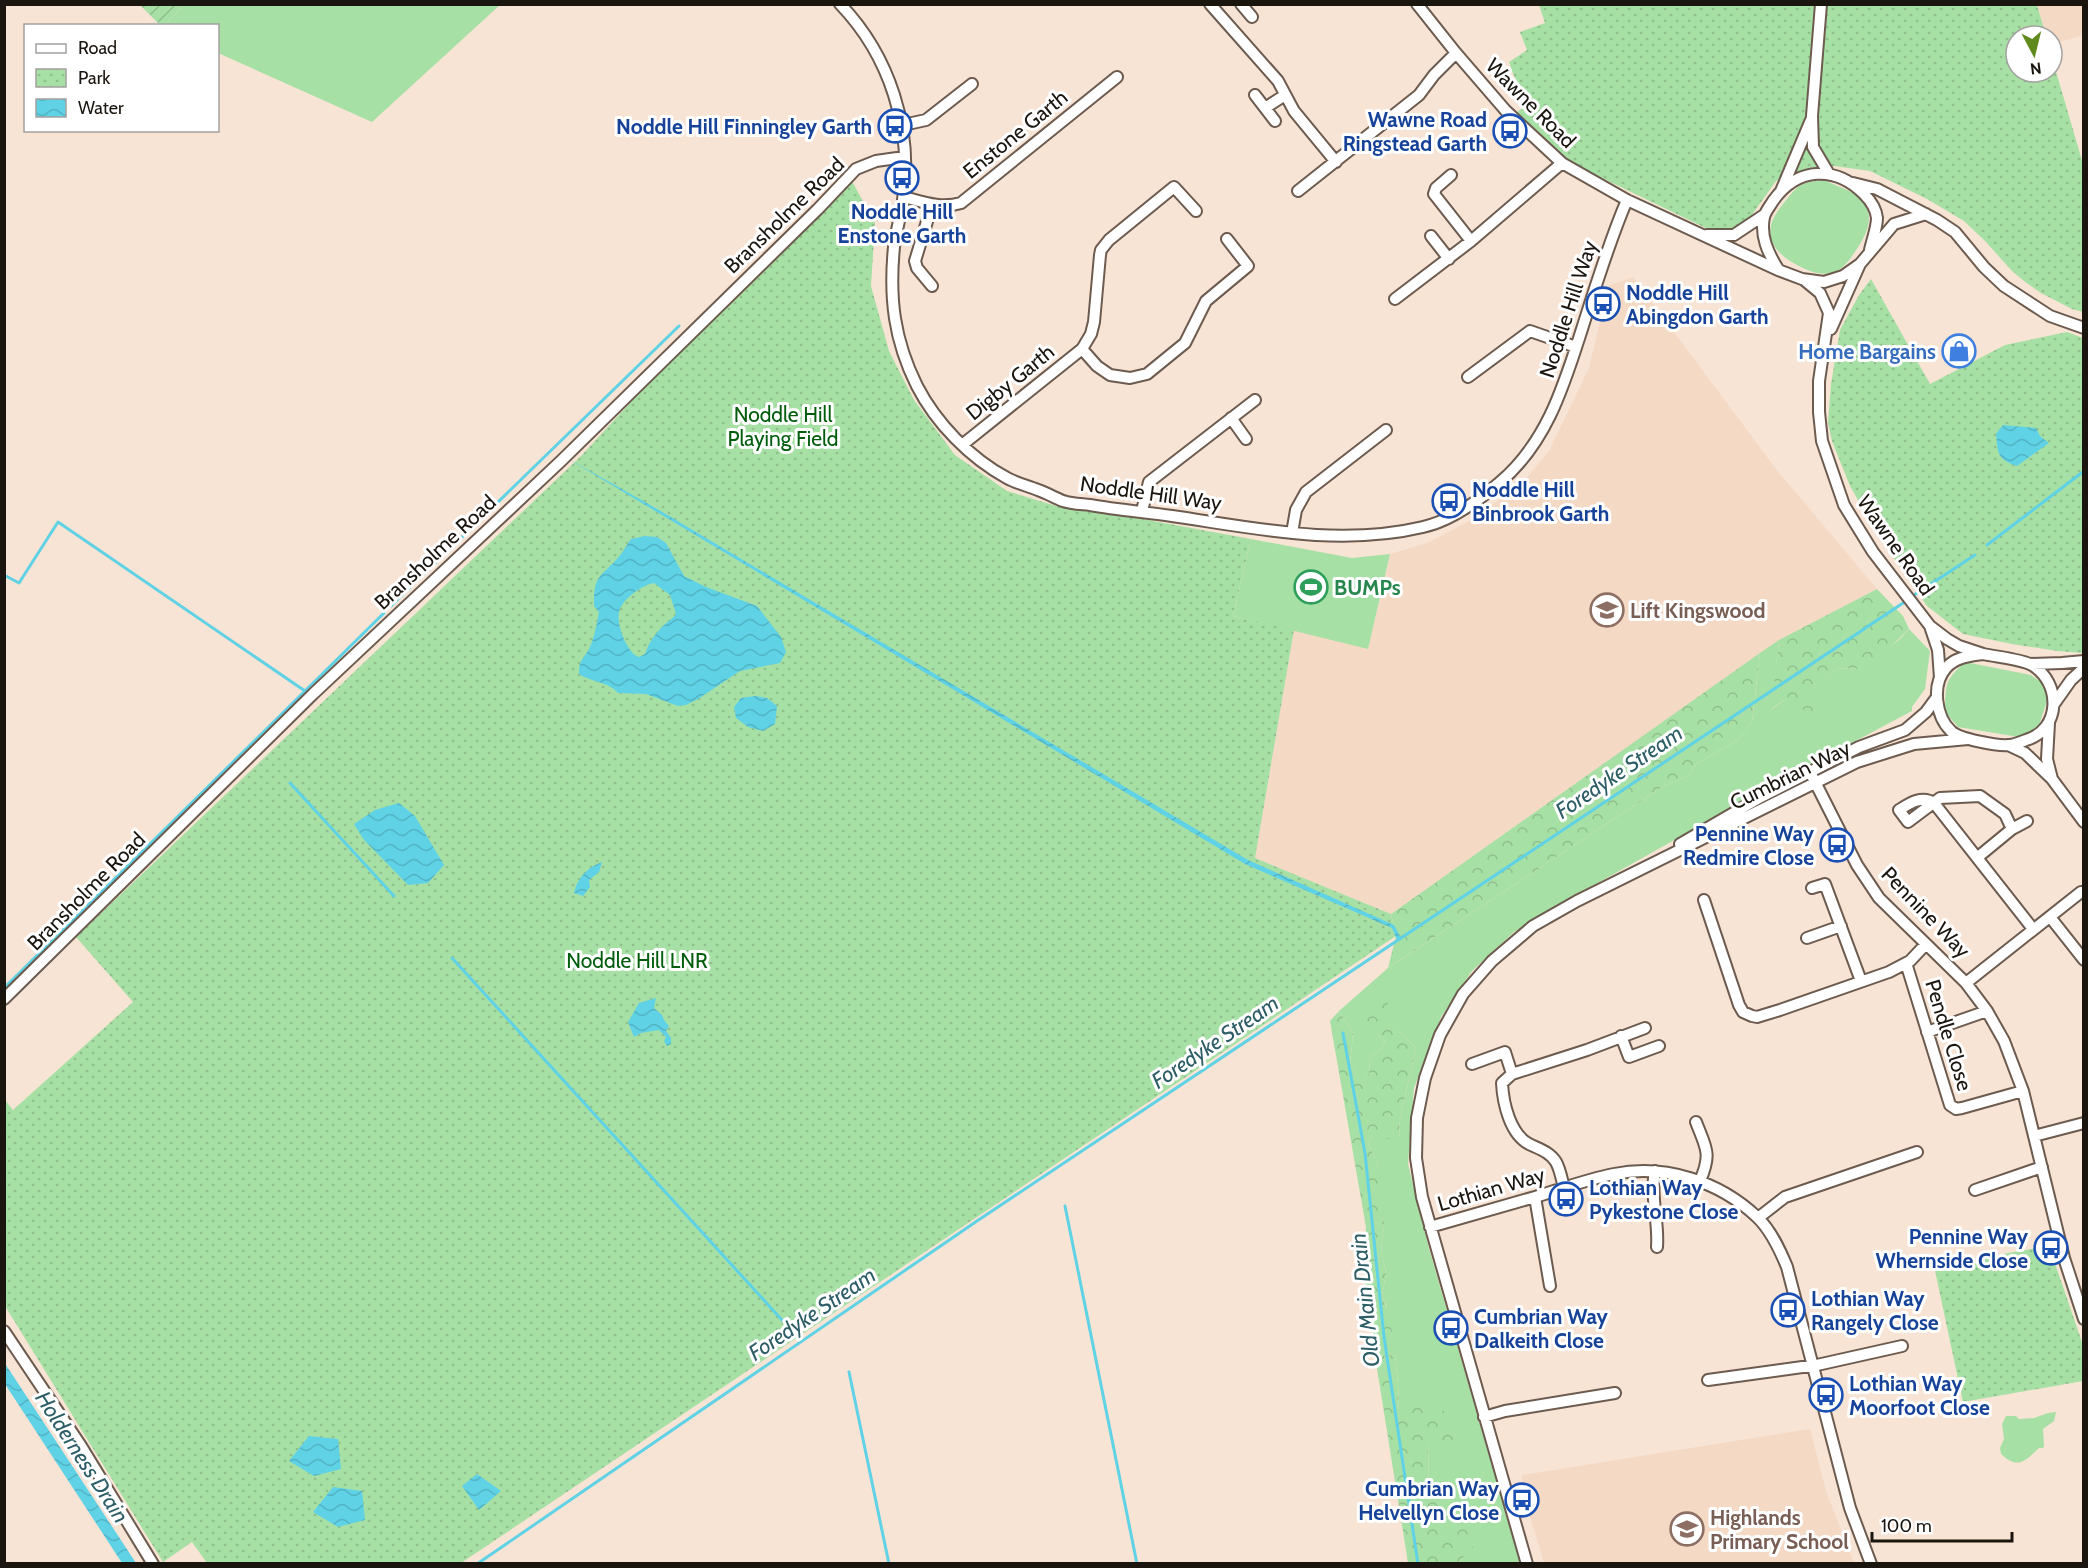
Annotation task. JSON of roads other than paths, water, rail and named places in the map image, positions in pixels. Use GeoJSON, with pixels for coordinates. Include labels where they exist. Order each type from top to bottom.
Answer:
{"type":"FeatureCollection","features":[{"type":"Feature","properties":{"kind":"street"},"geometry":{"type":"LineString","coordinates":[[1210,4],[1278,81],[1294,111],[1336,162]]}},
{"type":"Feature","properties":{"kind":"street"},"geometry":{"type":"LineString","coordinates":[[1240,4],[1252,17]]}},
{"type":"Feature","properties":{"kind":"street","name":"Wawne Road"},"geometry":{"type":"LineString","coordinates":[[1417,4],[1489,92],[1512,117],[1562,163],[1627,200],[1778,270]]}},
{"type":"Feature","properties":{"kind":"street"},"geometry":{"type":"LineString","coordinates":[[1821,4],[1812,116],[1813,147],[1829,174]]}},
{"type":"Feature","properties":{"kind":"street","name":"Noddle Hill Way"},"geometry":{"type":"LineString","coordinates":[[847,6],[866,36],[894,91],[903,125],[904,197],[895,244],[891,287],[893,315],[899,342],[918,387],[937,417],[962,445],[984,464],[1010,480],[1064,501],[1316,536],[1372,536],[1427,527],[1457,512],[1502,481],[1526,455],[1546,426],[1558,400],[1616,226],[1627,200]]}},
{"type":"Feature","properties":{"kind":"street"},"geometry":{"type":"LineString","coordinates":[[1298,191],[1419,95],[1434,75],[1456,53]]}},
{"type":"Feature","properties":{"kind":"street","name":"Enstone Garth"},"geometry":{"type":"LineString","coordinates":[[904,197],[932,205],[951,206],[961,203],[1117,77]]}},
{"type":"Feature","properties":{"kind":"street"},"geometry":{"type":"LineString","coordinates":[[903,125],[926,120],[972,84]]}},
{"type":"Feature","properties":{"kind":"street"},"geometry":{"type":"LineString","coordinates":[[1255,95],[1275,121]]}},
{"type":"Feature","properties":{"kind":"street"},"geometry":{"type":"LineString","coordinates":[[1265,108],[1285,95]]}},
{"type":"Feature","properties":{"kind":"street"},"geometry":{"type":"LineString","coordinates":[[1812,116],[1781,191],[1764,215],[1763,238],[1778,270],[1802,279],[1824,282],[1843,276],[1860,264],[1894,224],[1926,214]]}},
{"type":"Feature","properties":{"kind":"street","name":"Bransholme Road"},"geometry":{"type":"LineString","coordinates":[[4,999],[313,694],[561,461],[856,169],[876,161],[904,157]]}},
{"type":"Feature","properties":{"kind":"street"},"geometry":{"type":"LineString","coordinates":[[1395,299],[1472,241],[1562,163]]}},
{"type":"Feature","properties":{"kind":"street"},"geometry":{"type":"LineString","coordinates":[[1781,191],[1804,175],[1829,174],[1877,189],[1955,232],[1984,267],[2004,286],[2050,316],[2084,328]]}},
{"type":"Feature","properties":{"kind":"street"},"geometry":{"type":"LineString","coordinates":[[1450,175],[1436,188],[1434,194],[1472,241]]}},
{"type":"Feature","properties":{"kind":"street"},"geometry":{"type":"LineString","coordinates":[[1853,183],[1871,201],[1877,218],[1870,250]]}},
{"type":"Feature","properties":{"kind":"street","name":"Digby Garth"},"geometry":{"type":"LineString","coordinates":[[962,445],[1082,349],[1091,334],[1094,322],[1100,255],[1104,245],[1174,187],[1196,211]]}},
{"type":"Feature","properties":{"kind":"street"},"geometry":{"type":"LineString","coordinates":[[932,205],[915,261],[917,268],[932,286]]}},
{"type":"Feature","properties":{"kind":"street","name":"Wawne Road"},"geometry":{"type":"LineString","coordinates":[[1704,235],[1734,235],[1764,215]]}},
{"type":"Feature","properties":{"kind":"street"},"geometry":{"type":"LineString","coordinates":[[1431,236],[1449,259]]}},
{"type":"Feature","properties":{"kind":"street","name":"Digby Garth"},"geometry":{"type":"LineString","coordinates":[[1082,349],[1096,366],[1110,375],[1130,378],[1147,374],[1185,343],[1206,301],[1248,266],[1227,239]]}},
{"type":"Feature","properties":{"kind":"street","name":"Wawne Road"},"geometry":{"type":"LineString","coordinates":[[1825,342],[1860,264]]}},
{"type":"Feature","properties":{"kind":"street","name":"Wawne Road"},"geometry":{"type":"LineString","coordinates":[[1802,279],[1820,293],[1829,313],[1819,381],[1822,441],[1839,495],[1873,552],[1930,626],[1959,646],[1983,654]]}},
{"type":"Feature","properties":{"kind":"street"},"geometry":{"type":"LineString","coordinates":[[1468,376],[1530,331],[1576,346]]}},
{"type":"Feature","properties":{"kind":"street"},"geometry":{"type":"LineString","coordinates":[[1142,511],[1149,482],[1255,400]]}},
{"type":"Feature","properties":{"kind":"street"},"geometry":{"type":"LineString","coordinates":[[1231,418],[1246,439]]}},
{"type":"Feature","properties":{"kind":"street"},"geometry":{"type":"LineString","coordinates":[[1292,533],[1296,510],[1306,492],[1386,430]]}},
{"type":"Feature","properties":{"kind":"street","name":"Wawne Road"},"geometry":{"type":"LineString","coordinates":[[1930,626],[1938,650],[1940,678]]}},
{"type":"Feature","properties":{"kind":"street"},"geometry":{"type":"LineString","coordinates":[[2084,661],[2030,664],[1983,654],[1960,658],[1946,667],[1940,678],[1937,697],[1938,711],[1952,732],[1968,739],[2008,746],[2025,753],[2052,779],[2084,822]]}},
{"type":"Feature","properties":{"kind":"street"},"geometry":{"type":"LineString","coordinates":[[2030,664],[2043,673],[2052,688],[2054,704]]}},
{"type":"Feature","properties":{"kind":"street"},"geometry":{"type":"LineString","coordinates":[[2052,779],[2047,759],[2049,723],[2054,704],[2071,680],[2084,668]]}},
{"type":"Feature","properties":{"kind":"street","name":"Cumbrian Way"},"geometry":{"type":"LineString","coordinates":[[1636,870],[1698,832],[1810,772],[1859,747],[1905,730],[1926,712],[1937,697]]}},
{"type":"Feature","properties":{"kind":"street"},"geometry":{"type":"LineString","coordinates":[[2008,746],[2033,738],[2049,723]]}},
{"type":"Feature","properties":{"kind":"street","name":"Cumbrian Way"},"geometry":{"type":"LineString","coordinates":[[1527,1563],[1422,1197],[1416,1158],[1417,1118],[1425,1078],[1440,1035],[1463,994],[1492,961],[1533,926],[1577,901],[1857,762],[1914,744],[1968,739]]}},
{"type":"Feature","properties":{"kind":"street","name":"Pennine Way"},"geometry":{"type":"LineString","coordinates":[[1810,772],[1857,865],[1879,898],[1966,983],[1987,1011],[2008,1050],[2023,1090],[2064,1258],[2083,1317]]}},
{"type":"Feature","properties":{"kind":"street"},"geometry":{"type":"LineString","coordinates":[[2012,829],[2005,814],[1980,796],[1940,798],[1934,803],[2032,929]]}},
{"type":"Feature","properties":{"kind":"street"},"geometry":{"type":"LineString","coordinates":[[1977,857],[2012,829],[2027,821]]}},
{"type":"Feature","properties":{"kind":"street"},"geometry":{"type":"LineString","coordinates":[[1812,888],[1825,884],[1861,981]]}},
{"type":"Feature","properties":{"kind":"street"},"geometry":{"type":"LineString","coordinates":[[1966,983],[2080,892]]}},
{"type":"Feature","properties":{"kind":"street"},"geometry":{"type":"LineString","coordinates":[[1704,900],[1739,1005],[1747,1015],[1757,1017],[1889,972],[1906,963],[1926,944]]}},
{"type":"Feature","properties":{"kind":"street"},"geometry":{"type":"LineString","coordinates":[[2050,917],[2084,960]]}},
{"type":"Feature","properties":{"kind":"street"},"geometry":{"type":"LineString","coordinates":[[1807,938],[1840,926]]}},
{"type":"Feature","properties":{"kind":"street","name":"Pendle Close"},"geometry":{"type":"LineString","coordinates":[[1906,963],[1950,1105],[1956,1109],[1962,1108],[2023,1090]]}},
{"type":"Feature","properties":{"kind":"street"},"geometry":{"type":"LineString","coordinates":[[1927,1032],[1987,1011]]}},
{"type":"Feature","properties":{"kind":"street"},"geometry":{"type":"LineString","coordinates":[[1564,1188],[1557,1162],[1547,1152],[1518,1136],[1510,1119],[1502,1092],[1502,1083],[1512,1074],[1587,1050],[1645,1028]]}},
{"type":"Feature","properties":{"kind":"street"},"geometry":{"type":"LineString","coordinates":[[1621,1036],[1629,1057],[1659,1046]]}},
{"type":"Feature","properties":{"kind":"street"},"geometry":{"type":"LineString","coordinates":[[1472,1064],[1505,1052],[1512,1074]]}},
{"type":"Feature","properties":{"kind":"street"},"geometry":{"type":"LineString","coordinates":[[1696,1122],[1708,1153],[1707,1164],[1700,1181]]}},
{"type":"Feature","properties":{"kind":"street"},"geometry":{"type":"LineString","coordinates":[[2034,1136],[2084,1123]]}},
{"type":"Feature","properties":{"kind":"street"},"geometry":{"type":"LineString","coordinates":[[1758,1218],[1785,1197],[1917,1152]]}},
{"type":"Feature","properties":{"kind":"street"},"geometry":{"type":"LineString","coordinates":[[1975,1190],[2042,1167]]}},
{"type":"Feature","properties":{"kind":"street"},"geometry":{"type":"LineString","coordinates":[[1655,1171],[1652,1189],[1659,1231],[1657,1247]]}},
{"type":"Feature","properties":{"kind":"street","name":"Lothian Way"},"geometry":{"type":"LineString","coordinates":[[1430,1227],[1615,1174],[1655,1171],[1700,1181],[1729,1196],[1758,1218],[1777,1245],[1787,1267],[1850,1508],[1871,1563]]}},
{"type":"Feature","properties":{"kind":"street"},"geometry":{"type":"LineString","coordinates":[[1535,1197],[1550,1286]]}},
{"type":"Feature","properties":{"kind":"street"},"geometry":{"type":"LineString","coordinates":[[4,1331],[81,1446],[153,1563]]}},
{"type":"Feature","properties":{"kind":"street"},"geometry":{"type":"LineString","coordinates":[[1708,1380],[1812,1365],[1902,1346]]}},
{"type":"Feature","properties":{"kind":"street"},"geometry":{"type":"LineString","coordinates":[[1484,1417],[1505,1411],[1615,1393]]}},
{"type":"Feature","properties":{"kind":"water"},"geometry":{"type":"Polygon","coordinates":[[[2003,425],[2036,428],[2040,436],[2049,443],[2017,466],[2000,455],[1996,434],[2003,425]]]}},
{"type":"Feature","properties":{"kind":"water"},"geometry":{"type":"Polygon","coordinates":[[[565,457],[659,510],[1248,860],[1394,925],[1401,938],[1397,940],[1392,928],[1245,864],[565,457]]]}},
{"type":"Feature","properties":{"kind":"water"},"geometry":{"type":"Polygon","coordinates":[[[645,536],[657,537],[666,543],[684,576],[706,587],[757,606],[781,637],[786,652],[780,663],[740,671],[698,699],[678,706],[646,694],[618,693],[610,687],[579,674],[581,662],[594,636],[599,612],[594,606],[597,581],[631,539],[645,536]],[[654,583],[633,593],[621,607],[619,624],[623,638],[630,650],[639,657],[645,654],[656,634],[676,614],[670,595],[654,583]]]}},
{"type":"Feature","properties":{"kind":"water"},"geometry":{"type":"Polygon","coordinates":[[[755,696],[767,698],[777,706],[775,724],[763,731],[748,727],[736,718],[734,707],[741,698],[755,696]]]}},
{"type":"Feature","properties":{"kind":"water"},"geometry":{"type":"Polygon","coordinates":[[[399,803],[415,816],[444,865],[428,883],[408,885],[364,840],[354,824],[375,810],[399,803]]]}},
{"type":"Feature","properties":{"kind":"water"},"geometry":{"type":"Polygon","coordinates":[[[602,862],[599,872],[589,880],[590,887],[583,896],[574,893],[584,874],[602,862]]]}},
{"type":"Feature","properties":{"kind":"water"},"geometry":{"type":"Polygon","coordinates":[[[656,998],[654,1008],[669,1026],[666,1031],[671,1038],[671,1044],[667,1046],[664,1041],[666,1037],[659,1030],[641,1033],[634,1037],[628,1022],[639,1003],[656,998]]]}},
{"type":"Feature","properties":{"kind":"water"},"geometry":{"type":"Polygon","coordinates":[[[4,1362],[136,1563],[122,1563],[5,1384],[4,1362]]]}},
{"type":"Feature","properties":{"kind":"water"},"geometry":{"type":"Polygon","coordinates":[[[309,1436],[338,1439],[341,1469],[314,1476],[289,1461],[309,1436]]]}},
{"type":"Feature","properties":{"kind":"water"},"geometry":{"type":"Polygon","coordinates":[[[477,1474],[501,1491],[479,1510],[462,1486],[477,1474]]]}},
{"type":"Feature","properties":{"kind":"water"},"geometry":{"type":"Polygon","coordinates":[[[333,1487],[362,1491],[365,1520],[338,1527],[313,1512],[333,1487]]]}},
{"type":"Feature","properties":{"kind":"waterway"},"geometry":{"type":"LineString","coordinates":[[391,606],[679,326]]}},
{"type":"Feature","properties":{"kind":"waterway","name":"Foredyke Stream"},"geometry":{"type":"LineString","coordinates":[[1987,545],[2084,471]]}},
{"type":"Feature","properties":{"kind":"waterway"},"geometry":{"type":"LineString","coordinates":[[4,575],[19,583],[58,522],[305,691]]}},
{"type":"Feature","properties":{"kind":"waterway","name":"Foredyke Stream"},"geometry":{"type":"LineString","coordinates":[[1911,597],[1975,555]]}},
{"type":"Feature","properties":{"kind":"waterway","name":"Foredyke Stream"},"geometry":{"type":"LineString","coordinates":[[477,1564],[977,1221],[1906,601]]}},
{"type":"Feature","properties":{"kind":"waterway"},"geometry":{"type":"LineString","coordinates":[[4,988],[384,613]]}},
{"type":"Feature","properties":{"kind":"waterway"},"geometry":{"type":"LineString","coordinates":[[290,783],[394,896]]}},
{"type":"Feature","properties":{"kind":"waterway"},"geometry":{"type":"LineString","coordinates":[[452,958],[782,1320]]}},
{"type":"Feature","properties":{"kind":"waterway","name":"Old Main Drain"},"geometry":{"type":"LineString","coordinates":[[1343,1033],[1365,1153],[1384,1337],[1418,1564]]}},
{"type":"Feature","properties":{"kind":"waterway"},"geometry":{"type":"LineString","coordinates":[[1065,1206],[1137,1564]]}},
{"type":"Feature","properties":{"kind":"waterway"},"geometry":{"type":"LineString","coordinates":[[849,1372],[889,1564]]}},
{"type":"Feature","properties":{"kind":"place","name":"Noddle Hill Finningley Garth"},"geometry":{"type":"Point","coordinates":[895,126]}},
{"type":"Feature","properties":{"kind":"place","name":"Wawne Road Ringstead Garth"},"geometry":{"type":"Point","coordinates":[1510,131]}},
{"type":"Feature","properties":{"kind":"place","name":"Noddle Hill Enstone Garth"},"geometry":{"type":"Point","coordinates":[902,178]}},
{"type":"Feature","properties":{"kind":"place","name":"Noddle Hill Abingdon Garth"},"geometry":{"type":"Point","coordinates":[1603,304]}},
{"type":"Feature","properties":{"kind":"place","name":"Home Bargains"},"geometry":{"type":"Point","coordinates":[1959,351]}},
{"type":"Feature","properties":{"kind":"place","name":"Noddle Hill Binbrook Garth"},"geometry":{"type":"Point","coordinates":[1449,501]}},
{"type":"Feature","properties":{"kind":"place","name":"BUMPs"},"geometry":{"type":"Point","coordinates":[1311,587]}},
{"type":"Feature","properties":{"kind":"place","name":"Lift Kingswood"},"geometry":{"type":"Point","coordinates":[1607,610]}},
{"type":"Feature","properties":{"kind":"place","name":"Pennine Way Redmire Close"},"geometry":{"type":"Point","coordinates":[1837,845]}},
{"type":"Feature","properties":{"kind":"place","name":"Lothian Way Pykestone Close"},"geometry":{"type":"Point","coordinates":[1566,1199]}},
{"type":"Feature","properties":{"kind":"place","name":"Pennine Way Whernside Close"},"geometry":{"type":"Point","coordinates":[2051,1248]}},
{"type":"Feature","properties":{"kind":"place","name":"Lothian Way Rangely Close"},"geometry":{"type":"Point","coordinates":[1788,1310]}},
{"type":"Feature","properties":{"kind":"place","name":"Cumbrian Way Dalkeith Close"},"geometry":{"type":"Point","coordinates":[1451,1328]}},
{"type":"Feature","properties":{"kind":"place","name":"Lothian Way Moorfoot Close"},"geometry":{"type":"Point","coordinates":[1826,1395]}},
{"type":"Feature","properties":{"kind":"place","name":"Cumbrian Way Helvellyn Close"},"geometry":{"type":"Point","coordinates":[1522,1500]}},
{"type":"Feature","properties":{"kind":"place","name":"Highlands Primary School"},"geometry":{"type":"Point","coordinates":[1687,1529]}},
{"type":"Feature","properties":{"kind":"park label","name":"Noddle Hill Playing Field"},"geometry":{"type":"Point","coordinates":[783,426]}},
{"type":"Feature","properties":{"kind":"park label","name":"Noddle Hill LNR"},"geometry":{"type":"Point","coordinates":[637,960]}},
{"type":"Feature","properties":{"kind":"water label","name":"Holderness Drain"},"geometry":{"type":"Point","coordinates":[82,1457]}}]}
